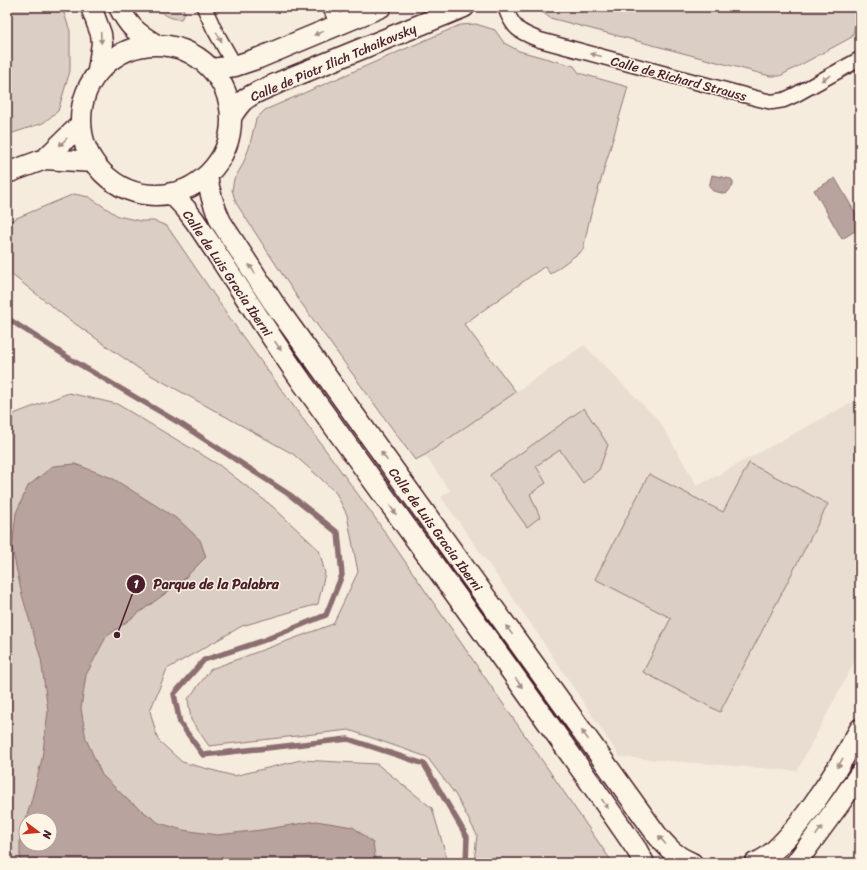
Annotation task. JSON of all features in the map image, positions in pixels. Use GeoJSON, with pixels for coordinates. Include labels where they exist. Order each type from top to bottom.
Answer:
{"type":"FeatureCollection","features":[{"type":"Feature","properties":{"kind":"main road"},"geometry":{"type":"LineString","coordinates":[[91,7],[101,34],[102,43],[98,72]]}},
{"type":"Feature","properties":{"kind":"main road"},"geometry":{"type":"LineString","coordinates":[[119,7],[124,17],[135,30],[155,44]]}},
{"type":"Feature","properties":{"kind":"main road"},"geometry":{"type":"LineString","coordinates":[[212,69],[235,66],[259,58],[381,7]]}},
{"type":"Feature","properties":{"kind":"main road","name":"Calle de Piotr Ilich Tchaikovsky"},"geometry":{"type":"LineString","coordinates":[[231,116],[244,100],[280,82],[464,7]]}},
{"type":"Feature","properties":{"kind":"main road"},"geometry":{"type":"LineString","coordinates":[[155,44],[168,45],[192,53],[212,69],[225,91],[231,116],[227,142],[222,154],[207,175],[184,189],[156,195],[142,194],[127,190],[114,183],[103,173],[87,150],[82,137],[81,124],[83,101],[89,86],[107,62],[130,49],[142,45],[155,44]]}},
{"type":"Feature","properties":{"kind":"main road"},"geometry":{"type":"LineString","coordinates":[[45,159],[81,124]]}},
{"type":"Feature","properties":{"kind":"main road"},"geometry":{"type":"LineString","coordinates":[[7,173],[45,159],[94,162]]}},
{"type":"Feature","properties":{"kind":"main road","name":"Calle de Luis Gracia Iberni"},"geometry":{"type":"LineString","coordinates":[[207,175],[209,190],[221,222],[278,308],[657,835],[676,855],[685,861],[692,863]]}},
{"type":"Feature","properties":{"kind":"main road","name":"Calle de Luis Gracia Iberni"},"geometry":{"type":"LineString","coordinates":[[171,193],[195,221],[300,380],[583,772],[637,850],[644,863]]}},
{"type":"Feature","properties":{"kind":"main road"},"geometry":{"type":"LineString","coordinates":[[755,863],[761,861],[776,850],[802,821],[829,782],[860,729]]}},
{"type":"Feature","properties":{"kind":"main road"},"geometry":{"type":"LineString","coordinates":[[796,863],[860,774]]}},
{"type":"Feature","properties":{"kind":"street"},"geometry":{"type":"LineString","coordinates":[[204,7],[214,29],[235,66]]}},
{"type":"Feature","properties":{"kind":"street"},"geometry":{"type":"LineString","coordinates":[[330,7],[338,26]]}},
{"type":"Feature","properties":{"kind":"street","name":"Calle de Richard Strauss"},"geometry":{"type":"LineString","coordinates":[[505,7],[509,20],[516,29],[526,35],[540,40],[772,102],[784,100],[795,95],[860,59]]}},
{"type":"Feature","properties":{"kind":"shaded area"},"geometry":{"type":"Polygon","coordinates":[[[7,7],[62,7],[70,31],[70,71],[58,111],[43,123],[7,135],[7,7]]]}},
{"type":"Feature","properties":{"kind":"shaded area"},"geometry":{"type":"Polygon","coordinates":[[[154,7],[182,7],[185,13],[181,19],[177,19],[167,16],[154,7]]]}},
{"type":"Feature","properties":{"kind":"shaded area"},"geometry":{"type":"Polygon","coordinates":[[[538,7],[860,7],[860,9],[852,37],[780,76],[770,76],[550,18],[538,7]]]}},
{"type":"Feature","properties":{"kind":"shaded area"},"geometry":{"type":"Polygon","coordinates":[[[476,24],[495,30],[504,43],[519,51],[574,66],[579,73],[628,87],[589,221],[583,250],[550,274],[545,266],[464,324],[516,392],[425,455],[415,460],[299,300],[236,203],[232,190],[234,179],[242,166],[249,148],[256,119],[265,110],[460,25],[476,24]]]}},
{"type":"Feature","properties":{"kind":"shaded area"},"geometry":{"type":"Polygon","coordinates":[[[712,175],[731,179],[733,181],[733,186],[726,194],[713,191],[709,187],[712,175]]]}},
{"type":"Feature","properties":{"kind":"shaded area"},"geometry":{"type":"Polygon","coordinates":[[[835,178],[860,221],[860,228],[842,239],[814,190],[835,178]]]}},
{"type":"Feature","properties":{"kind":"shaded area"},"geometry":{"type":"Polygon","coordinates":[[[74,194],[89,197],[118,216],[140,221],[154,221],[167,226],[238,330],[373,515],[612,863],[474,863],[477,835],[455,794],[427,757],[349,730],[209,746],[191,720],[188,699],[211,669],[333,624],[358,572],[347,515],[336,493],[293,454],[138,368],[67,318],[7,271],[7,222],[74,194]]]}},
{"type":"Feature","properties":{"kind":"shaded area"},"geometry":{"type":"Polygon","coordinates":[[[584,345],[660,422],[697,486],[860,398],[860,651],[797,771],[620,757],[529,621],[441,497],[450,491],[425,455],[584,345]]]}},
{"type":"Feature","properties":{"kind":"shaded area"},"geometry":{"type":"Polygon","coordinates":[[[69,393],[117,404],[219,465],[272,506],[319,550],[325,573],[318,604],[242,626],[167,669],[150,711],[158,740],[182,762],[234,776],[301,760],[377,764],[432,808],[448,863],[7,863],[7,419],[16,413],[69,393]]]}},
{"type":"Feature","properties":{"kind":"shaded area"},"geometry":{"type":"Polygon","coordinates":[[[584,408],[608,445],[599,470],[583,483],[560,450],[536,466],[546,483],[530,494],[540,517],[527,527],[490,475],[584,408]]]}},
{"type":"Feature","properties":{"kind":"shaded area"},"geometry":{"type":"Polygon","coordinates":[[[749,463],[828,504],[720,712],[643,672],[671,618],[595,579],[649,474],[723,512],[749,463]]]}},
{"type":"Feature","properties":{"kind":"shaded area"},"geometry":{"type":"Polygon","coordinates":[[[75,464],[112,478],[179,520],[200,540],[206,557],[181,582],[106,637],[86,675],[81,708],[86,739],[102,775],[129,801],[159,823],[183,830],[217,835],[261,830],[316,821],[353,827],[373,843],[376,863],[20,863],[20,852],[58,852],[58,812],[28,812],[42,759],[48,711],[41,659],[22,595],[12,548],[16,513],[28,486],[53,466],[75,464]]]}},
{"type":"Feature","properties":{"kind":"waterway"},"geometry":{"type":"LineString","coordinates":[[7,318],[72,360],[181,424],[290,495],[338,533],[342,575],[326,615],[262,641],[204,660],[174,694],[180,723],[203,755],[348,739],[424,764],[467,837],[466,863]]}},
{"type":"Feature","properties":{"kind":"place","name":"Parque de la Palabra"},"geometry":{"type":"Point","coordinates":[117,635]}}]}
